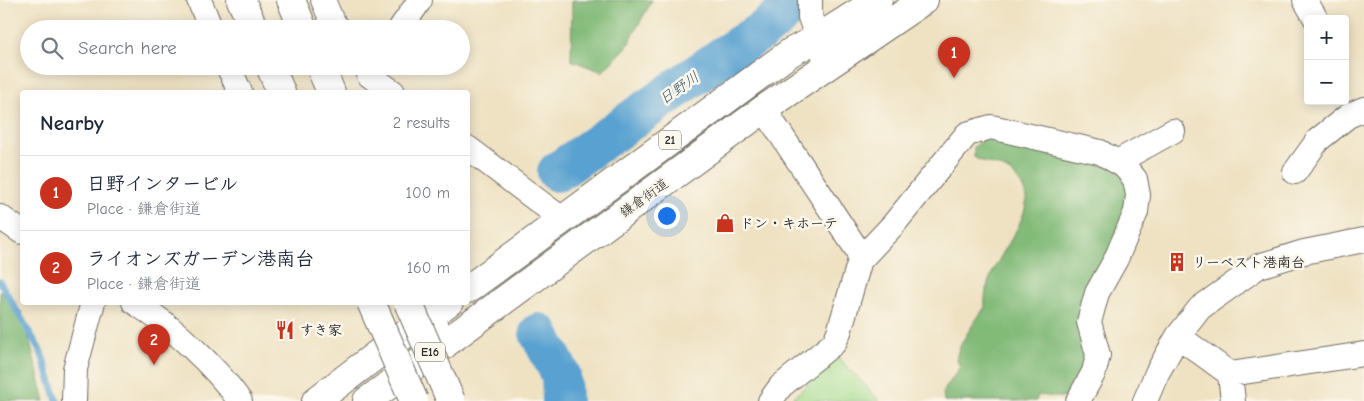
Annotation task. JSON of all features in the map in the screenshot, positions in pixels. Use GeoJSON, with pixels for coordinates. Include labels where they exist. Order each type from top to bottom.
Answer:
{"type":"FeatureCollection","features":[{"type":"Feature","properties":{"kind":"main road"},"geometry":{"type":"LineString","coordinates":[[228,0],[236,20]]}},
{"type":"Feature","properties":{"kind":"main road"},"geometry":{"type":"LineString","coordinates":[[242,0],[250,20]]}},
{"type":"Feature","properties":{"kind":"main road"},"geometry":{"type":"LineString","coordinates":[[277,0],[285,20]]}},
{"type":"Feature","properties":{"kind":"main road"},"geometry":{"type":"LineString","coordinates":[[291,0],[299,20]]}},
{"type":"Feature","properties":{"kind":"main road","name":"21"},"geometry":{"type":"LineString","coordinates":[[470,287],[791,52],[813,18],[878,0]]}},
{"type":"Feature","properties":{"kind":"main road","name":"鎌倉街道"},"geometry":{"type":"LineString","coordinates":[[377,395],[764,109],[924,0]]}},
{"type":"Feature","properties":{"kind":"main road"},"geometry":{"type":"LineString","coordinates":[[260,75],[266,90]]}},
{"type":"Feature","properties":{"kind":"main road"},"geometry":{"type":"LineString","coordinates":[[274,75],[280,90]]}},
{"type":"Feature","properties":{"kind":"main road"},"geometry":{"type":"LineString","coordinates":[[309,75],[315,90]]}},
{"type":"Feature","properties":{"kind":"main road"},"geometry":{"type":"LineString","coordinates":[[324,75],[330,90]]}},
{"type":"Feature","properties":{"kind":"main road"},"geometry":{"type":"LineString","coordinates":[[358,305],[379,353],[377,395]]}},
{"type":"Feature","properties":{"kind":"main road","name":"E16"},"geometry":{"type":"LineString","coordinates":[[372,305],[414,401]]}},
{"type":"Feature","properties":{"kind":"main road"},"geometry":{"type":"LineString","coordinates":[[316,401],[379,353],[427,306],[444,346]]}},
{"type":"Feature","properties":{"kind":"main road","name":"E16"},"geometry":{"type":"LineString","coordinates":[[427,306],[451,401]]}},
{"type":"Feature","properties":{"kind":"street"},"geometry":{"type":"LineString","coordinates":[[199,0],[208,20]]}},
{"type":"Feature","properties":{"kind":"street"},"geometry":{"type":"LineString","coordinates":[[323,0],[332,20]]}},
{"type":"Feature","properties":{"kind":"street"},"geometry":{"type":"LineString","coordinates":[[406,20],[420,0]]}},
{"type":"Feature","properties":{"kind":"street"},"geometry":{"type":"LineString","coordinates":[[1305,0],[1314,15]]}},
{"type":"Feature","properties":{"kind":"street"},"geometry":{"type":"LineString","coordinates":[[813,18],[828,66]]}},
{"type":"Feature","properties":{"kind":"street"},"geometry":{"type":"LineString","coordinates":[[232,75],[239,90]]}},
{"type":"Feature","properties":{"kind":"street"},"geometry":{"type":"LineString","coordinates":[[375,75],[391,90]]}},
{"type":"Feature","properties":{"kind":"street"},"geometry":{"type":"LineString","coordinates":[[764,109],[858,251],[860,260]]}},
{"type":"Feature","properties":{"kind":"street"},"geometry":{"type":"LineString","coordinates":[[1295,172],[1318,140],[1350,109]]}},
{"type":"Feature","properties":{"kind":"street"},"geometry":{"type":"LineString","coordinates":[[770,401],[781,386],[834,342],[839,332],[860,260],[893,225],[967,134],[991,126],[1100,152],[1124,166],[1135,179],[1138,195],[1136,212],[1116,259],[1097,293],[1089,322],[1098,355],[1094,372],[1078,401]]}},
{"type":"Feature","properties":{"kind":"street"},"geometry":{"type":"LineString","coordinates":[[1117,162],[1173,131]]}},
{"type":"Feature","properties":{"kind":"street"},"geometry":{"type":"LineString","coordinates":[[470,149],[562,218]]}},
{"type":"Feature","properties":{"kind":"street"},"geometry":{"type":"LineString","coordinates":[[0,217],[20,231]]}},
{"type":"Feature","properties":{"kind":"street"},"geometry":{"type":"LineString","coordinates":[[1145,401],[1157,373],[1178,336],[1200,308],[1259,266],[1304,252],[1364,240]]}},
{"type":"Feature","properties":{"kind":"street"},"geometry":{"type":"LineString","coordinates":[[74,401],[75,369],[92,305]]}},
{"type":"Feature","properties":{"kind":"street"},"geometry":{"type":"LineString","coordinates":[[139,305],[184,341],[210,366],[240,401]]}},
{"type":"Feature","properties":{"kind":"street"},"geometry":{"type":"LineString","coordinates":[[1178,336],[1230,374],[1364,354]]}},
{"type":"Feature","properties":{"kind":"street"},"geometry":{"type":"LineString","coordinates":[[1230,374],[1233,401]]}},
{"type":"Feature","properties":{"kind":"green space"},"geometry":{"type":"Polygon","coordinates":[[[572,0],[652,0],[626,48],[602,72],[571,60],[572,0]]]}},
{"type":"Feature","properties":{"kind":"green space"},"geometry":{"type":"Polygon","coordinates":[[[992,133],[1047,139],[1135,179],[1097,293],[1098,355],[1079,399],[1038,395],[1036,401],[944,401],[943,392],[960,367],[957,359],[958,351],[985,307],[989,281],[1016,231],[1026,205],[1026,196],[1020,182],[1010,172],[974,157],[974,147],[992,133]]]}},
{"type":"Feature","properties":{"kind":"green space"},"geometry":{"type":"Polygon","coordinates":[[[0,291],[22,312],[45,401],[0,401],[0,291]]]}},
{"type":"Feature","properties":{"kind":"green space"},"geometry":{"type":"Polygon","coordinates":[[[837,356],[880,401],[791,400],[837,356]]]}},
{"type":"Feature","properties":{"kind":"waterway","name":"日野川"},"geometry":{"type":"LineString","coordinates":[[557,172],[769,26],[798,0]]}},
{"type":"Feature","properties":{"kind":"waterway"},"geometry":{"type":"LineString","coordinates":[[0,282],[41,352],[57,401]]}},
{"type":"Feature","properties":{"kind":"waterway","name":"日野川"},"geometry":{"type":"LineString","coordinates":[[539,333],[561,375],[562,401]]}},
{"type":"Feature","properties":{"kind":"place","name":"日野インタービル"},"geometry":{"type":"Point","coordinates":[954,78]}},
{"type":"Feature","properties":{"kind":"place","name":"ドン・キホーテ"},"geometry":{"type":"Point","coordinates":[725,223]}},
{"type":"Feature","properties":{"kind":"place","name":"リーベスト港南台"},"geometry":{"type":"Point","coordinates":[1177,262]}},
{"type":"Feature","properties":{"kind":"place","name":"すき家"},"geometry":{"type":"Point","coordinates":[285,330]}},
{"type":"Feature","properties":{"kind":"place","name":"ライオンズガーデン港南台"},"geometry":{"type":"Point","coordinates":[154,365]}}]}
